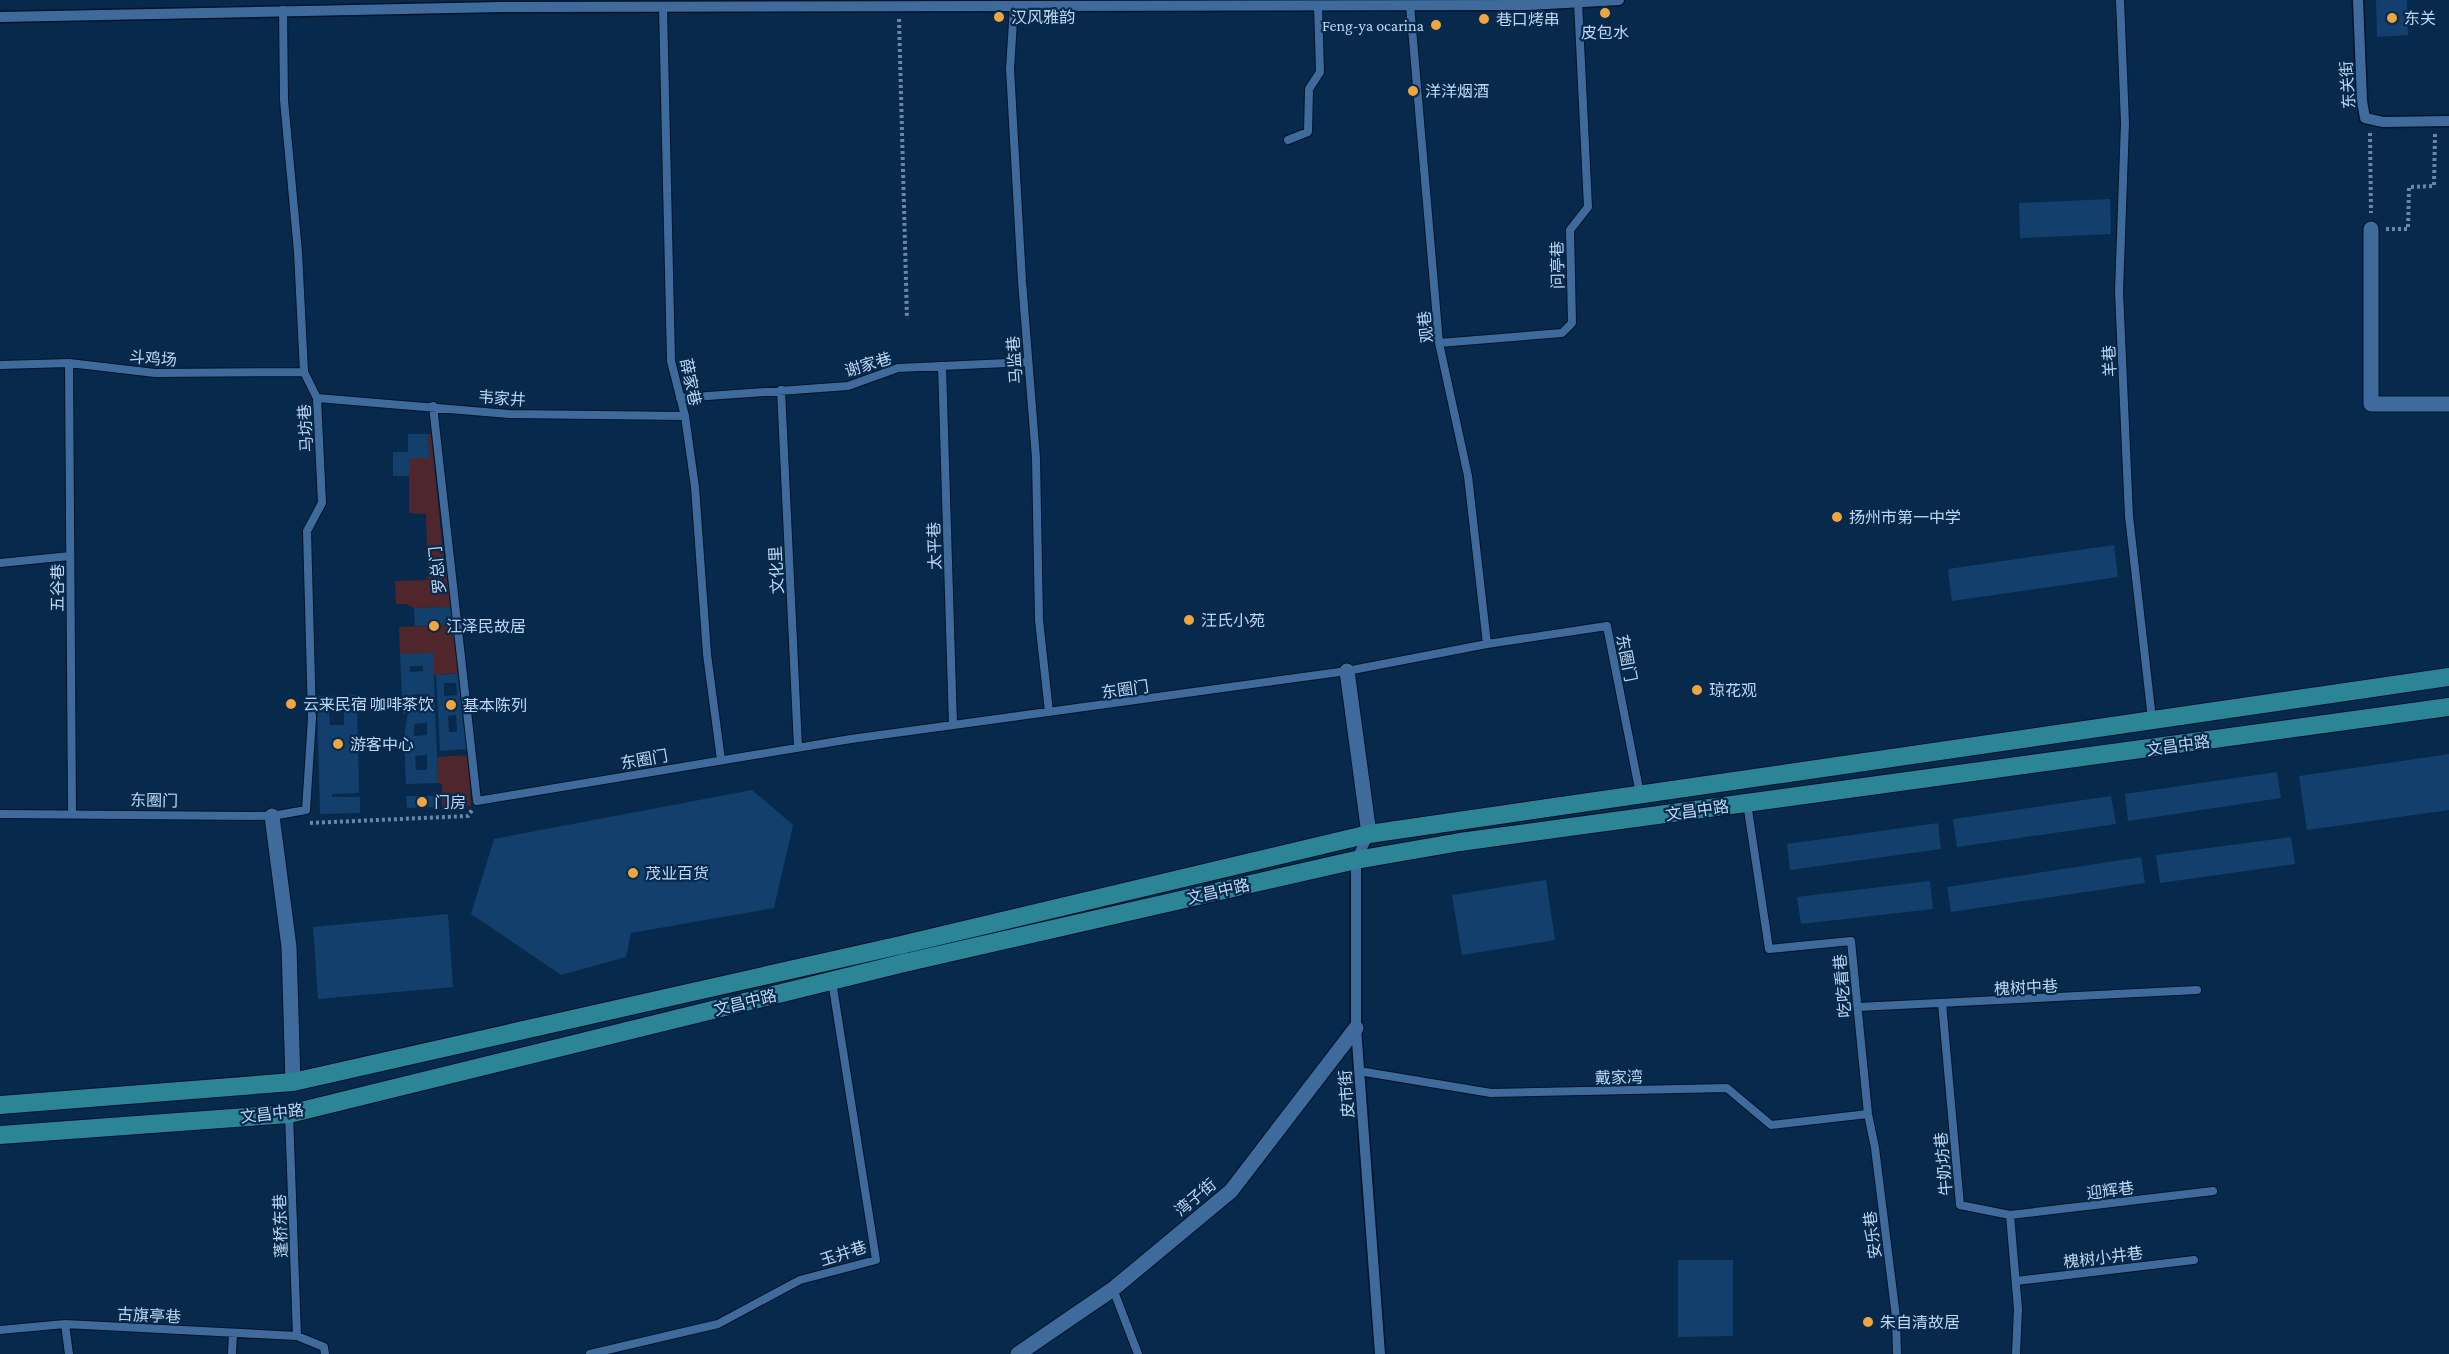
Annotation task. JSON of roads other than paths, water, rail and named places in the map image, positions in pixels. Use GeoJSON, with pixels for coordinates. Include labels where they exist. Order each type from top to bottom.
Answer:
{"type":"FeatureCollection","features":[{"type":"Feature","properties":{"kind":"main road","name":"文昌中路"},"geometry":{"type":"LineString","coordinates":[[0,1105],[293,1082],[889,947],[1369,834],[2449,677]]}},
{"type":"Feature","properties":{"kind":"main road","name":"文昌中路"},"geometry":{"type":"LineString","coordinates":[[0,1135],[290,1114],[832,981],[1356,860],[1460,842],[2449,707]]}},
{"type":"Feature","properties":{"kind":"street"},"geometry":{"type":"LineString","coordinates":[[0,17],[476,4],[899,6],[917,3],[1014,6],[1105,3],[1318,5],[1360,2],[1410,5],[1529,5],[1619,0]]}},
{"type":"Feature","properties":{"kind":"street","name":"东关街"},"geometry":{"type":"LineString","coordinates":[[2358,0],[2362,100],[2365,118],[2383,122],[2449,121]]}},
{"type":"Feature","properties":{"kind":"street"},"geometry":{"type":"LineString","coordinates":[[2371,229],[2371,404],[2449,404]]}},
{"type":"Feature","properties":{"kind":"street"},"geometry":{"type":"LineString","coordinates":[[1347,671],[1369,834]]}},
{"type":"Feature","properties":{"kind":"street"},"geometry":{"type":"LineString","coordinates":[[272,816],[290,947],[293,1082]]}},
{"type":"Feature","properties":{"kind":"street","name":"皮市街"},"geometry":{"type":"LineString","coordinates":[[1369,834],[1356,860],[1356,1028],[1380,1354]]}},
{"type":"Feature","properties":{"kind":"street","name":"湾子街"},"geometry":{"type":"LineString","coordinates":[[1018,1354],[1113,1289],[1231,1191],[1356,1028]]}},
{"type":"Feature","properties":{"kind":"lane","name":"羊巷"},"geometry":{"type":"LineString","coordinates":[[2120,0],[2125,123],[2119,292],[2129,516],[2152,719]]}},
{"type":"Feature","properties":{"kind":"lane","name":"问亭巷"},"geometry":{"type":"LineString","coordinates":[[1439,343],[1562,333],[1572,322],[1570,230],[1588,207],[1578,2]]}},
{"type":"Feature","properties":{"kind":"lane","name":"薛家巷"},"geometry":{"type":"LineString","coordinates":[[670,4],[671,361],[685,416],[695,487],[707,654],[721,760]]}},
{"type":"Feature","properties":{"kind":"lane"},"geometry":{"type":"LineString","coordinates":[[1288,140],[1308,132],[1309,89],[1320,72],[1318,5]]}},
{"type":"Feature","properties":{"kind":"lane","name":"观巷"},"geometry":{"type":"LineString","coordinates":[[1410,5],[1439,343],[1468,476],[1487,644]]}},
{"type":"Feature","properties":{"kind":"lane","name":"马监巷"},"geometry":{"type":"LineString","coordinates":[[1014,6],[1010,69],[1036,458],[1039,620],[1049,712]]}},
{"type":"Feature","properties":{"kind":"lane","name":"马坊巷"},"geometry":{"type":"LineString","coordinates":[[283,10],[284,100],[298,252],[304,372],[317,398],[322,503],[307,531],[312,718],[306,810]]}},
{"type":"Feature","properties":{"kind":"lane","name":"谢家巷"},"geometry":{"type":"LineString","coordinates":[[680,398],[848,386],[898,368],[1028,362]]}},
{"type":"Feature","properties":{"kind":"lane","name":"斗鸡场"},"geometry":{"type":"LineString","coordinates":[[0,365],[69,363],[155,374],[304,372]]}},
{"type":"Feature","properties":{"kind":"lane","name":"五谷巷"},"geometry":{"type":"LineString","coordinates":[[69,363],[72,813]]}},
{"type":"Feature","properties":{"kind":"lane","name":"太平巷"},"geometry":{"type":"LineString","coordinates":[[942,366],[952,725]]}},
{"type":"Feature","properties":{"kind":"lane","name":"文化里"},"geometry":{"type":"LineString","coordinates":[[781,390],[798,747]]}},
{"type":"Feature","properties":{"kind":"lane","name":"韦家井"},"geometry":{"type":"LineString","coordinates":[[317,398],[509,414],[685,416]]}},
{"type":"Feature","properties":{"kind":"lane","name":"罗总门"},"geometry":{"type":"LineString","coordinates":[[433,406],[477,801]]}},
{"type":"Feature","properties":{"kind":"lane"},"geometry":{"type":"LineString","coordinates":[[0,563],[70,556]]}},
{"type":"Feature","properties":{"kind":"lane","name":"东圈门"},"geometry":{"type":"LineString","coordinates":[[477,801],[798,747],[1347,671],[1487,644],[1608,626],[1640,794]]}},
{"type":"Feature","properties":{"kind":"lane","name":"吃吃看巷"},"geometry":{"type":"LineString","coordinates":[[1747,803],[1770,949],[1851,941],[1868,1114]]}},
{"type":"Feature","properties":{"kind":"lane","name":"东圈门"},"geometry":{"type":"LineString","coordinates":[[0,814],[272,816],[306,810]]}},
{"type":"Feature","properties":{"kind":"lane","name":"玉井巷"},"geometry":{"type":"LineString","coordinates":[[590,1354],[718,1324],[800,1280],[876,1260],[832,981]]}},
{"type":"Feature","properties":{"kind":"lane","name":"槐树中巷"},"geometry":{"type":"LineString","coordinates":[[1858,1007],[2197,990]]}},
{"type":"Feature","properties":{"kind":"lane","name":"牛奶坊巷"},"geometry":{"type":"LineString","coordinates":[[1942,1003],[1960,1205],[2010,1215]]}},
{"type":"Feature","properties":{"kind":"lane","name":"戴家湾"},"geometry":{"type":"LineString","coordinates":[[1359,1071],[1491,1093],[1727,1088],[1771,1125],[1868,1114]]}},
{"type":"Feature","properties":{"kind":"lane","name":"蓬桥东巷"},"geometry":{"type":"LineString","coordinates":[[290,1114],[297,1336]]}},
{"type":"Feature","properties":{"kind":"lane","name":"安乐巷"},"geometry":{"type":"LineString","coordinates":[[1868,1114],[1875,1148],[1896,1317],[1897,1354]]}},
{"type":"Feature","properties":{"kind":"lane","name":"迎辉巷"},"geometry":{"type":"LineString","coordinates":[[2010,1215],[2213,1191]]}},
{"type":"Feature","properties":{"kind":"lane"},"geometry":{"type":"LineString","coordinates":[[2010,1215],[2016,1281],[2016,1354]]}},
{"type":"Feature","properties":{"kind":"lane","name":"槐树小井巷"},"geometry":{"type":"LineString","coordinates":[[2016,1281],[2194,1260]]}},
{"type":"Feature","properties":{"kind":"lane"},"geometry":{"type":"LineString","coordinates":[[1113,1289],[1138,1354]]}},
{"type":"Feature","properties":{"kind":"lane"},"geometry":{"type":"LineString","coordinates":[[65,1324],[69,1354]]}},
{"type":"Feature","properties":{"kind":"lane","name":"古旗亭巷"},"geometry":{"type":"LineString","coordinates":[[0,1330],[65,1324],[297,1336]]}},
{"type":"Feature","properties":{"kind":"lane"},"geometry":{"type":"LineString","coordinates":[[232,1354],[233,1333]]}},
{"type":"Feature","properties":{"kind":"lane"},"geometry":{"type":"LineString","coordinates":[[297,1336],[324,1347],[325,1354]]}},
{"type":"Feature","properties":{"kind":"place","name":"皮包水"},"geometry":{"type":"Point","coordinates":[1605,13]}},
{"type":"Feature","properties":{"kind":"place","name":"汉风雅韵"},"geometry":{"type":"Point","coordinates":[999,17]}},
{"type":"Feature","properties":{"kind":"place","name":"东关"},"geometry":{"type":"Point","coordinates":[2392,18]}},
{"type":"Feature","properties":{"kind":"place","name":"巷口烤串"},"geometry":{"type":"Point","coordinates":[1484,19]}},
{"type":"Feature","properties":{"kind":"place","name":"Feng-ya ocarina"},"geometry":{"type":"Point","coordinates":[1436,25]}},
{"type":"Feature","properties":{"kind":"place","name":"洋洋烟酒"},"geometry":{"type":"Point","coordinates":[1413,91]}},
{"type":"Feature","properties":{"kind":"place","name":"扬州市第一中学"},"geometry":{"type":"Point","coordinates":[1837,517]}},
{"type":"Feature","properties":{"kind":"place","name":"汪氏小苑"},"geometry":{"type":"Point","coordinates":[1189,620]}},
{"type":"Feature","properties":{"kind":"place","name":"江泽民故居"},"geometry":{"type":"Point","coordinates":[434,626]}},
{"type":"Feature","properties":{"kind":"place","name":"琼花观"},"geometry":{"type":"Point","coordinates":[1697,690]}},
{"type":"Feature","properties":{"kind":"place","name":"云来民宿 咖啡茶饮"},"geometry":{"type":"Point","coordinates":[291,704]}},
{"type":"Feature","properties":{"kind":"place","name":"基本陈列"},"geometry":{"type":"Point","coordinates":[451,705]}},
{"type":"Feature","properties":{"kind":"place","name":"游客中心"},"geometry":{"type":"Point","coordinates":[338,744]}},
{"type":"Feature","properties":{"kind":"place","name":"门房"},"geometry":{"type":"Point","coordinates":[422,802]}},
{"type":"Feature","properties":{"kind":"place","name":"茂业百货"},"geometry":{"type":"Point","coordinates":[633,873]}},
{"type":"Feature","properties":{"kind":"place","name":"朱自清故居"},"geometry":{"type":"Point","coordinates":[1868,1322]}}]}
